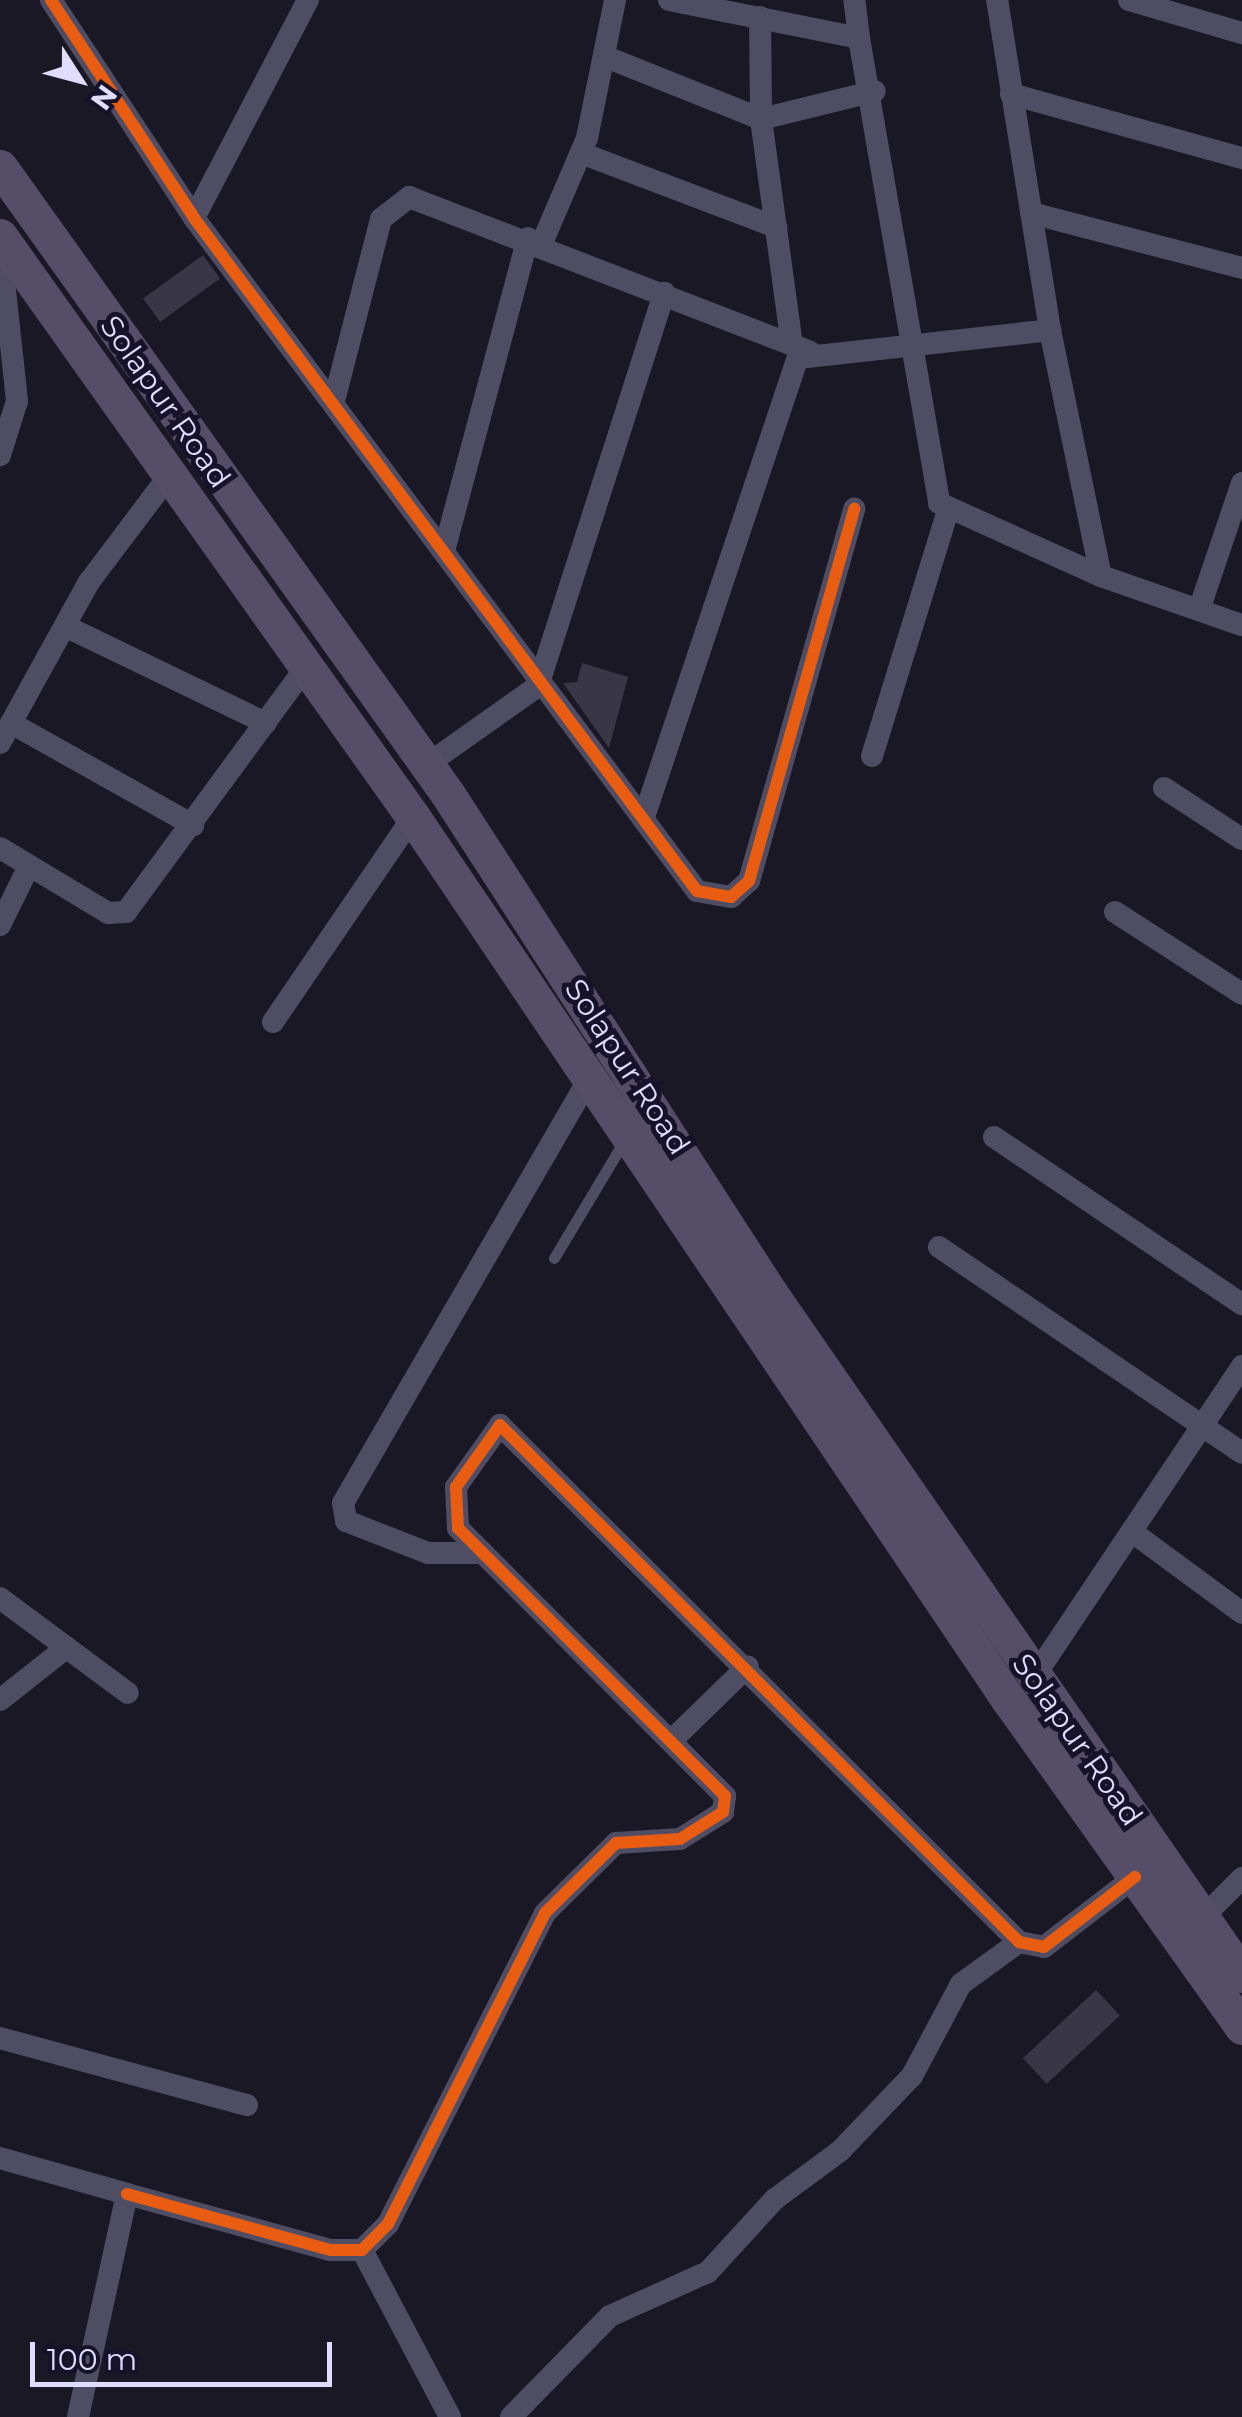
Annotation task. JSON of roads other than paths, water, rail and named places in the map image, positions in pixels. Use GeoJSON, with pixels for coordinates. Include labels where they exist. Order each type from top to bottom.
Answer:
{"type":"FeatureCollection","features":[{"type":"Feature","properties":{"kind":"main road","name":"Solapur Road"},"geometry":{"type":"LineString","coordinates":[[0,167],[424,766],[758,1302],[1020,1686],[1135,1877],[1242,2027]]}},
{"type":"Feature","properties":{"kind":"main road","name":"Solapur Road"},"geometry":{"type":"LineString","coordinates":[[0,240],[304,670],[414,816],[626,1137],[734,1263]]}},
{"type":"Feature","properties":{"kind":"main road","name":"Solapur Road"},"geometry":{"type":"LineString","coordinates":[[1020,1686],[1202,1918],[1242,1975]]}},
{"type":"Feature","properties":{"kind":"street"},"geometry":{"type":"LineString","coordinates":[[51,0],[194,218],[335,397],[538,686],[644,817],[697,891],[730,897],[745,889],[854,509]]}},
{"type":"Feature","properties":{"kind":"street"},"geometry":{"type":"LineString","coordinates":[[194,218],[308,0]]}},
{"type":"Feature","properties":{"kind":"street"},"geometry":{"type":"LineString","coordinates":[[444,551],[534,241],[582,152],[606,56],[614,0]]}},
{"type":"Feature","properties":{"kind":"street"},"geometry":{"type":"LineString","coordinates":[[669,0],[859,38]]}},
{"type":"Feature","properties":{"kind":"street"},"geometry":{"type":"LineString","coordinates":[[854,0],[859,38],[875,91],[932,492],[948,510],[1101,576],[1242,625]]}},
{"type":"Feature","properties":{"kind":"street"},"geometry":{"type":"LineString","coordinates":[[997,0],[1050,330],[1101,576]]}},
{"type":"Feature","properties":{"kind":"street"},"geometry":{"type":"LineString","coordinates":[[1129,0],[1242,32]]}},
{"type":"Feature","properties":{"kind":"street"},"geometry":{"type":"LineString","coordinates":[[644,817],[801,348],[776,227],[761,119],[760,17]]}},
{"type":"Feature","properties":{"kind":"street"},"geometry":{"type":"LineString","coordinates":[[606,56],[761,119],[875,91]]}},
{"type":"Feature","properties":{"kind":"street"},"geometry":{"type":"LineString","coordinates":[[1011,94],[1242,158]]}},
{"type":"Feature","properties":{"kind":"street"},"geometry":{"type":"LineString","coordinates":[[582,152],[776,227]]}},
{"type":"Feature","properties":{"kind":"street"},"geometry":{"type":"LineString","coordinates":[[335,397],[381,219],[397,199],[534,241],[801,348],[1050,330]]}},
{"type":"Feature","properties":{"kind":"street"},"geometry":{"type":"LineString","coordinates":[[1031,213],[1242,268]]}},
{"type":"Feature","properties":{"kind":"street"},"geometry":{"type":"LineString","coordinates":[[0,240],[17,401],[0,455]]}},
{"type":"Feature","properties":{"kind":"street"},"geometry":{"type":"LineString","coordinates":[[424,766],[538,686],[664,293]]}},
{"type":"Feature","properties":{"kind":"street"},"geometry":{"type":"LineString","coordinates":[[168,478],[65,626],[6,733],[193,825]]}},
{"type":"Feature","properties":{"kind":"street"},"geometry":{"type":"LineString","coordinates":[[1198,610],[1242,483]]}},
{"type":"Feature","properties":{"kind":"street"},"geometry":{"type":"LineString","coordinates":[[872,756],[948,510]]}},
{"type":"Feature","properties":{"kind":"street"},"geometry":{"type":"LineString","coordinates":[[65,626],[266,723]]}},
{"type":"Feature","properties":{"kind":"street"},"geometry":{"type":"LineString","coordinates":[[0,848],[108,913],[126,912],[304,670]]}},
{"type":"Feature","properties":{"kind":"street"},"geometry":{"type":"LineString","coordinates":[[1164,788],[1242,839]]}},
{"type":"Feature","properties":{"kind":"street"},"geometry":{"type":"LineString","coordinates":[[273,1022],[414,816]]}},
{"type":"Feature","properties":{"kind":"street"},"geometry":{"type":"LineString","coordinates":[[0,925],[29,866]]}},
{"type":"Feature","properties":{"kind":"street"},"geometry":{"type":"LineString","coordinates":[[1114,912],[1242,994]]}},
{"type":"Feature","properties":{"kind":"street"},"geometry":{"type":"LineString","coordinates":[[495,1563],[428,1552],[341,1512],[588,1080]]}},
{"type":"Feature","properties":{"kind":"street"},"geometry":{"type":"LineString","coordinates":[[994,1137],[1242,1304]]}},
{"type":"Feature","properties":{"kind":"street"},"geometry":{"type":"LineString","coordinates":[[939,1247],[1242,1453]]}},
{"type":"Feature","properties":{"kind":"street"},"geometry":{"type":"LineString","coordinates":[[1020,1686],[1135,1534],[1242,1366]]}},
{"type":"Feature","properties":{"kind":"street"},"geometry":{"type":"LineString","coordinates":[[2,2167],[128,2194],[331,2250],[362,2250],[388,2224],[545,1913],[616,1844],[680,1839],[724,1812],[725,1796],[458,1528],[454,1500],[493,1430],[510,1426],[1020,1942],[1044,1947],[1135,1877]]}},
{"type":"Feature","properties":{"kind":"street"},"geometry":{"type":"LineString","coordinates":[[1135,1534],[1242,1613]]}},
{"type":"Feature","properties":{"kind":"street"},"geometry":{"type":"LineString","coordinates":[[0,1598],[128,1693]]}},
{"type":"Feature","properties":{"kind":"street"},"geometry":{"type":"LineString","coordinates":[[0,1700],[67,1647]]}},
{"type":"Feature","properties":{"kind":"street"},"geometry":{"type":"LineString","coordinates":[[671,1741],[748,1666]]}},
{"type":"Feature","properties":{"kind":"street"},"geometry":{"type":"LineString","coordinates":[[1202,1918],[1242,1878]]}},
{"type":"Feature","properties":{"kind":"street"},"geometry":{"type":"LineString","coordinates":[[519,2415],[610,2316],[708,2272],[775,2199],[840,2151],[902,2088],[961,1984],[1020,1942]]}},
{"type":"Feature","properties":{"kind":"street"},"geometry":{"type":"LineString","coordinates":[[0,2038],[247,2106]]}},
{"type":"Feature","properties":{"kind":"street"},"geometry":{"type":"LineString","coordinates":[[78,2417],[128,2194]]}},
{"type":"Feature","properties":{"kind":"street"},"geometry":{"type":"LineString","coordinates":[[362,2250],[450,2417]]}},
{"type":"Feature","properties":{"kind":"lane"},"geometry":{"type":"LineString","coordinates":[[554,1258],[626,1137]]}}]}
